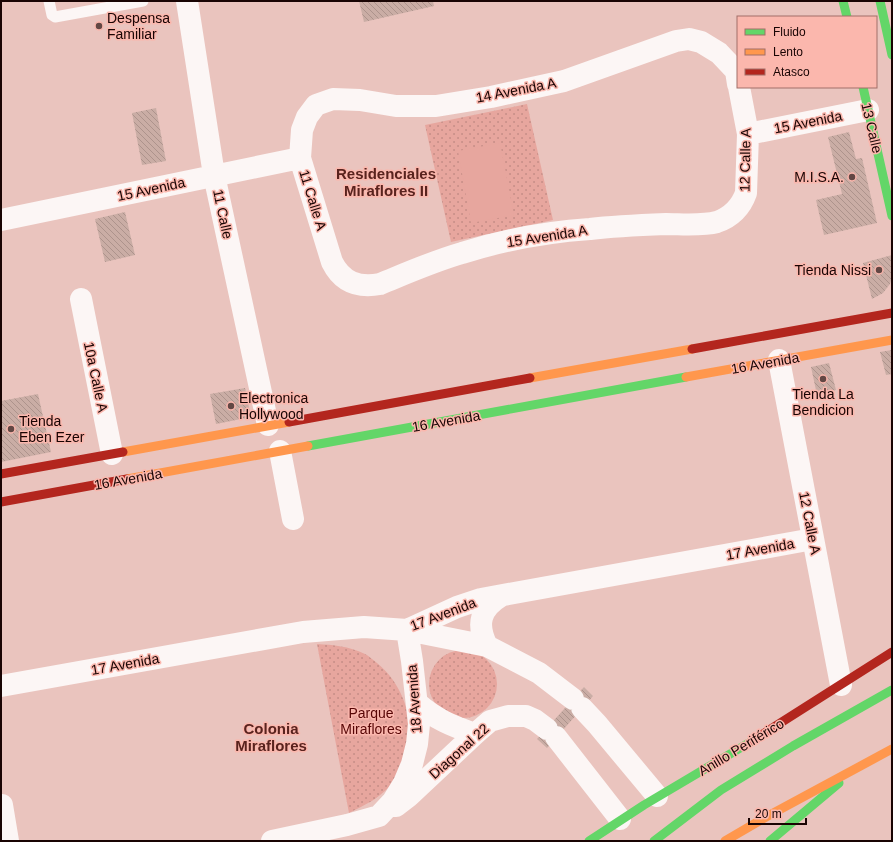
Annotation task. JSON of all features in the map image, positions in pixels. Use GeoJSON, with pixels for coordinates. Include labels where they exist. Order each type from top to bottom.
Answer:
{"type":"FeatureCollection","features":[{"type":"Feature","properties":{"kind":"main road"},"geometry":{"type":"LineString","coordinates":[[843,1],[847,16]]}},
{"type":"Feature","properties":{"kind":"main road"},"geometry":{"type":"LineString","coordinates":[[880,1],[892,55]]}},
{"type":"Feature","properties":{"kind":"main road","name":"13 Calle"},"geometry":{"type":"LineString","coordinates":[[863,88],[892,216]]}},
{"type":"Feature","properties":{"kind":"main road","name":"16 Avenida"},"geometry":{"type":"LineString","coordinates":[[1,474],[892,313]]}},
{"type":"Feature","properties":{"kind":"main road","name":"16 Avenida"},"geometry":{"type":"LineString","coordinates":[[1,502],[892,340]]}},
{"type":"Feature","properties":{"kind":"main road","name":"Anillo Periférico"},"geometry":{"type":"LineString","coordinates":[[589,841],[620,819],[841,685],[892,652]]}},
{"type":"Feature","properties":{"kind":"main road","name":"Anillo Periférico"},"geometry":{"type":"LineString","coordinates":[[654,841],[721,790],[793,746],[892,690]]}},
{"type":"Feature","properties":{"kind":"main road"},"geometry":{"type":"LineString","coordinates":[[725,841],[747,827],[853,772],[892,748]]}},
{"type":"Feature","properties":{"kind":"main road"},"geometry":{"type":"LineString","coordinates":[[770,841],[853,772]]}},
{"type":"Feature","properties":{"kind":"street","name":"11 Calle"},"geometry":{"type":"LineString","coordinates":[[187,1],[214,175],[268,425]]}},
{"type":"Feature","properties":{"kind":"street","name":"14 Avenida A"},"geometry":{"type":"LineString","coordinates":[[316,104],[333,99],[360,100],[396,106],[436,106],[491,97],[564,81],[676,41],[690,38],[709,46],[719,53],[736,71],[737,78]]}},
{"type":"Feature","properties":{"kind":"street","name":"12 Calle A"},"geometry":{"type":"LineString","coordinates":[[738,208],[743,202],[746,193],[748,134],[739,88]]}},
{"type":"Feature","properties":{"kind":"street","name":"11 Calle A"},"geometry":{"type":"LineString","coordinates":[[316,104],[307,117],[302,130],[300,158],[332,262],[340,275],[358,284]]}},
{"type":"Feature","properties":{"kind":"street","name":"15 Avenida"},"geometry":{"type":"LineString","coordinates":[[748,134],[868,110]]}},
{"type":"Feature","properties":{"kind":"street","name":"15 Avenida"},"geometry":{"type":"LineString","coordinates":[[1,220],[300,158]]}},
{"type":"Feature","properties":{"kind":"street","name":"15 Avenida A"},"geometry":{"type":"LineString","coordinates":[[358,284],[380,284],[463,252],[510,241],[589,228],[717,222],[731,215],[738,208]]}},
{"type":"Feature","properties":{"kind":"street","name":"10a Calle A"},"geometry":{"type":"LineString","coordinates":[[81,300],[112,454]]}},
{"type":"Feature","properties":{"kind":"street","name":"12 Calle A"},"geometry":{"type":"LineString","coordinates":[[779,360],[841,685]]}},
{"type":"Feature","properties":{"kind":"street"},"geometry":{"type":"LineString","coordinates":[[280,451],[293,519]]}},
{"type":"Feature","properties":{"kind":"street","name":"17 Avenida"},"geometry":{"type":"LineString","coordinates":[[1,686],[303,632],[364,626],[407,630],[481,599],[813,540]]}},
{"type":"Feature","properties":{"kind":"street"},"geometry":{"type":"LineString","coordinates":[[487,646],[482,635],[481,623],[484,612],[491,602],[501,596]]}},
{"type":"Feature","properties":{"kind":"street"},"geometry":{"type":"LineString","coordinates":[[407,630],[487,646],[539,673],[578,704],[597,724],[657,796]]}},
{"type":"Feature","properties":{"kind":"street","name":"18 Avenida"},"geometry":{"type":"LineString","coordinates":[[379,816],[393,801],[404,783],[412,764],[417,744],[419,724],[407,630]]}},
{"type":"Feature","properties":{"kind":"street"},"geometry":{"type":"LineString","coordinates":[[416,703],[436,718],[447,724],[475,734]]}},
{"type":"Feature","properties":{"kind":"street","name":"Diagonal 22"},"geometry":{"type":"LineString","coordinates":[[379,816],[410,796],[475,734],[490,722],[508,716],[526,716],[535,720],[551,733],[620,819]]}},
{"type":"Feature","properties":{"kind":"street"},"geometry":{"type":"LineString","coordinates":[[2,805],[8,841]]}},
{"type":"Feature","properties":{"kind":"street"},"geometry":{"type":"LineString","coordinates":[[272,841],[347,825],[379,816]]}},
{"type":"Feature","properties":{"kind":"lane"},"geometry":{"type":"LineString","coordinates":[[49,1],[52,15],[55,17],[143,1]]}},
{"type":"Feature","properties":{"kind":"green space"},"geometry":{"type":"Polygon","coordinates":[[[527,104],[553,220],[451,242],[425,125],[527,104]]]}},
{"type":"Feature","properties":{"kind":"green space"},"geometry":{"type":"Polygon","coordinates":[[[500,143],[514,215],[471,223],[458,151],[500,143]]]}},
{"type":"Feature","properties":{"kind":"green space","name":"Parque Miraflores"},"geometry":{"type":"Polygon","coordinates":[[[317,644],[335,645],[359,651],[370,657],[388,674],[397,686],[404,700],[408,714],[408,744],[405,759],[395,778],[390,786],[381,795],[349,813],[317,644]]]}},
{"type":"Feature","properties":{"kind":"green space"},"geometry":{"type":"Polygon","coordinates":[[[463,650],[476,653],[487,660],[494,671],[497,684],[494,697],[487,708],[476,715],[463,718],[450,715],[439,708],[432,697],[429,684],[432,671],[439,660],[450,653],[463,650]]]}},
{"type":"Feature","properties":{"kind":"building"},"geometry":{"type":"Polygon","coordinates":[[[359,1],[433,1],[434,6],[364,22],[359,1]]]}},
{"type":"Feature","properties":{"kind":"building"},"geometry":{"type":"Polygon","coordinates":[[[156,108],[166,161],[142,165],[132,113],[156,108]]]}},
{"type":"Feature","properties":{"kind":"building","name":"M.I.S.A."},"geometry":{"type":"Polygon","coordinates":[[[849,132],[856,159],[862,158],[877,223],[824,235],[816,200],[842,194],[828,137],[849,132]]]}},
{"type":"Feature","properties":{"kind":"building"},"geometry":{"type":"Polygon","coordinates":[[[125,212],[135,255],[105,262],[95,219],[125,212]]]}},
{"type":"Feature","properties":{"kind":"building","name":"Tienda Nissi"},"geometry":{"type":"Polygon","coordinates":[[[892,255],[892,277],[890,284],[883,293],[872,299],[863,263],[892,255]]]}},
{"type":"Feature","properties":{"kind":"building"},"geometry":{"type":"Polygon","coordinates":[[[892,350],[892,374],[886,375],[880,352],[892,350]]]}},
{"type":"Feature","properties":{"kind":"building","name":"Tienda La Bendicion"},"geometry":{"type":"Polygon","coordinates":[[[829,363],[836,390],[817,395],[811,367],[829,363]]]}},
{"type":"Feature","properties":{"kind":"building","name":"Electronica Hollywood"},"geometry":{"type":"Polygon","coordinates":[[[245,388],[251,417],[216,424],[210,394],[245,388]]]}},
{"type":"Feature","properties":{"kind":"building"},"geometry":{"type":"Polygon","coordinates":[[[38,394],[51,452],[1,462],[1,401],[38,394]]]}},
{"type":"Feature","properties":{"kind":"building"},"geometry":{"type":"Polygon","coordinates":[[[584,687],[593,696],[547,748],[537,739],[584,687]]]}},
{"type":"Feature","properties":{"kind":"traffic: fast"},"geometry":{"type":"LineString","coordinates":[[843,1],[847,16]]}},
{"type":"Feature","properties":{"kind":"traffic: fast"},"geometry":{"type":"LineString","coordinates":[[880,1],[892,55]]}},
{"type":"Feature","properties":{"kind":"traffic: fast"},"geometry":{"type":"LineString","coordinates":[[863,88],[892,216]]}},
{"type":"Feature","properties":{"kind":"traffic: fast"},"geometry":{"type":"LineString","coordinates":[[308,446],[686,377]]}},
{"type":"Feature","properties":{"kind":"traffic: fast"},"geometry":{"type":"LineString","coordinates":[[654,841],[721,790],[793,746],[892,690]]}},
{"type":"Feature","properties":{"kind":"traffic: fast"},"geometry":{"type":"LineString","coordinates":[[589,841],[644,805],[752,741]]}},
{"type":"Feature","properties":{"kind":"traffic: fast"},"geometry":{"type":"LineString","coordinates":[[770,841],[839,783]]}},
{"type":"Feature","properties":{"kind":"traffic: slow"},"geometry":{"type":"LineString","coordinates":[[686,377],[892,340]]}},
{"type":"Feature","properties":{"kind":"traffic: slow"},"geometry":{"type":"LineString","coordinates":[[530,378],[692,349]]}},
{"type":"Feature","properties":{"kind":"traffic: slow"},"geometry":{"type":"LineString","coordinates":[[123,452],[289,422]]}},
{"type":"Feature","properties":{"kind":"traffic: slow"},"geometry":{"type":"LineString","coordinates":[[127,479],[308,446]]}},
{"type":"Feature","properties":{"kind":"traffic: slow"},"geometry":{"type":"LineString","coordinates":[[725,841],[766,817],[892,749]]}},
{"type":"Feature","properties":{"kind":"traffic: jam"},"geometry":{"type":"LineString","coordinates":[[692,349],[892,313]]}},
{"type":"Feature","properties":{"kind":"traffic: jam"},"geometry":{"type":"LineString","coordinates":[[289,422],[530,378]]}},
{"type":"Feature","properties":{"kind":"traffic: jam"},"geometry":{"type":"LineString","coordinates":[[1,474],[123,452]]}},
{"type":"Feature","properties":{"kind":"traffic: jam"},"geometry":{"type":"LineString","coordinates":[[1,502],[127,479]]}},
{"type":"Feature","properties":{"kind":"traffic: jam"},"geometry":{"type":"LineString","coordinates":[[752,741],[892,652]]}},
{"type":"Feature","properties":{"kind":"place","name":"Despensa Familiar"},"geometry":{"type":"Point","coordinates":[99,26]}},
{"type":"Feature","properties":{"kind":"place","name":"M.I.S.A."},"geometry":{"type":"Point","coordinates":[852,177]}},
{"type":"Feature","properties":{"kind":"place","name":"Tienda Nissi"},"geometry":{"type":"Point","coordinates":[879,270]}},
{"type":"Feature","properties":{"kind":"place","name":"Tienda La Bendicion"},"geometry":{"type":"Point","coordinates":[823,379]}},
{"type":"Feature","properties":{"kind":"place","name":"Electronica Hollywood"},"geometry":{"type":"Point","coordinates":[231,406]}},
{"type":"Feature","properties":{"kind":"place","name":"Tienda Eben Ezer"},"geometry":{"type":"Point","coordinates":[11,429]}},
{"type":"Feature","properties":{"kind":"district","name":"Residenciales Miraflores II"},"geometry":{"type":"Point","coordinates":[386,182]}},
{"type":"Feature","properties":{"kind":"district","name":"Colonia Miraflores"},"geometry":{"type":"Point","coordinates":[271,738]}}]}
